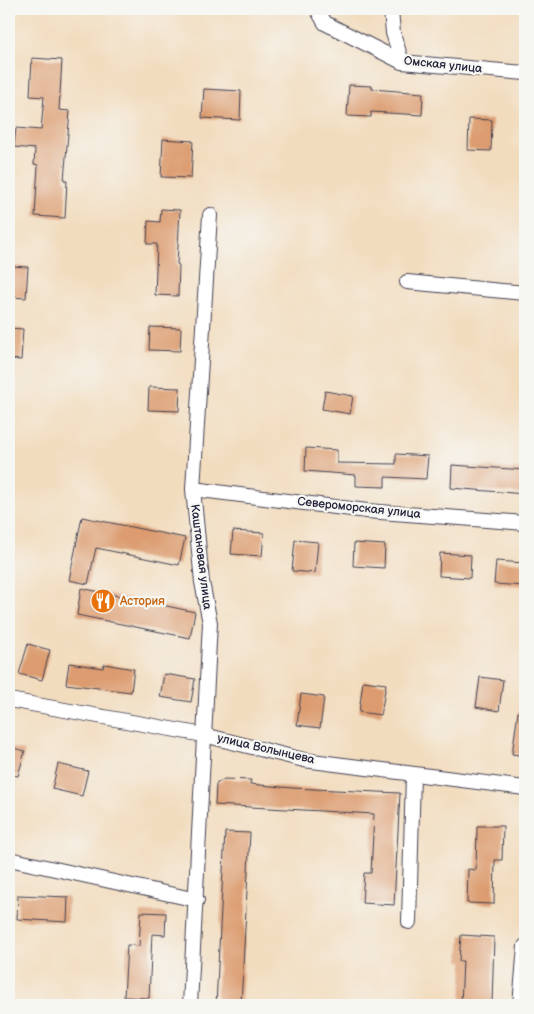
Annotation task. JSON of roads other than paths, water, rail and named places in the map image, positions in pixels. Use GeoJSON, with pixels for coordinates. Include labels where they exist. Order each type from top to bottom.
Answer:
{"type":"FeatureCollection","features":[{"type":"Feature","properties":{"kind":"street","name":"Омская улица"},"geometry":{"type":"LineString","coordinates":[[317,9],[325,23],[402,62],[525,73]]}},
{"type":"Feature","properties":{"kind":"street"},"geometry":{"type":"LineString","coordinates":[[392,9],[393,33],[402,62]]}},
{"type":"Feature","properties":{"kind":"street","name":"Каштановая улица"},"geometry":{"type":"LineString","coordinates":[[190,1005],[197,900],[210,623],[202,582],[193,489],[210,215]]}},
{"type":"Feature","properties":{"kind":"street"},"geometry":{"type":"LineString","coordinates":[[407,282],[525,293]]}},
{"type":"Feature","properties":{"kind":"street","name":"Североморская улица"},"geometry":{"type":"LineString","coordinates":[[193,489],[367,511],[525,523]]}},
{"type":"Feature","properties":{"kind":"street","name":"улица Волынцева"},"geometry":{"type":"LineString","coordinates":[[9,700],[204,735],[304,760],[525,788]]}},
{"type":"Feature","properties":{"kind":"street"},"geometry":{"type":"LineString","coordinates":[[408,922],[413,774]]}},
{"type":"Feature","properties":{"kind":"street"},"geometry":{"type":"LineString","coordinates":[[9,858],[197,900]]}},
{"type":"Feature","properties":{"kind":"street"},"geometry":{"type":"LineString","coordinates":[[520,1005],[525,946]]}},
{"type":"Feature","properties":{"kind":"place","name":"Астория"},"geometry":{"type":"Point","coordinates":[103,601]}}]}
